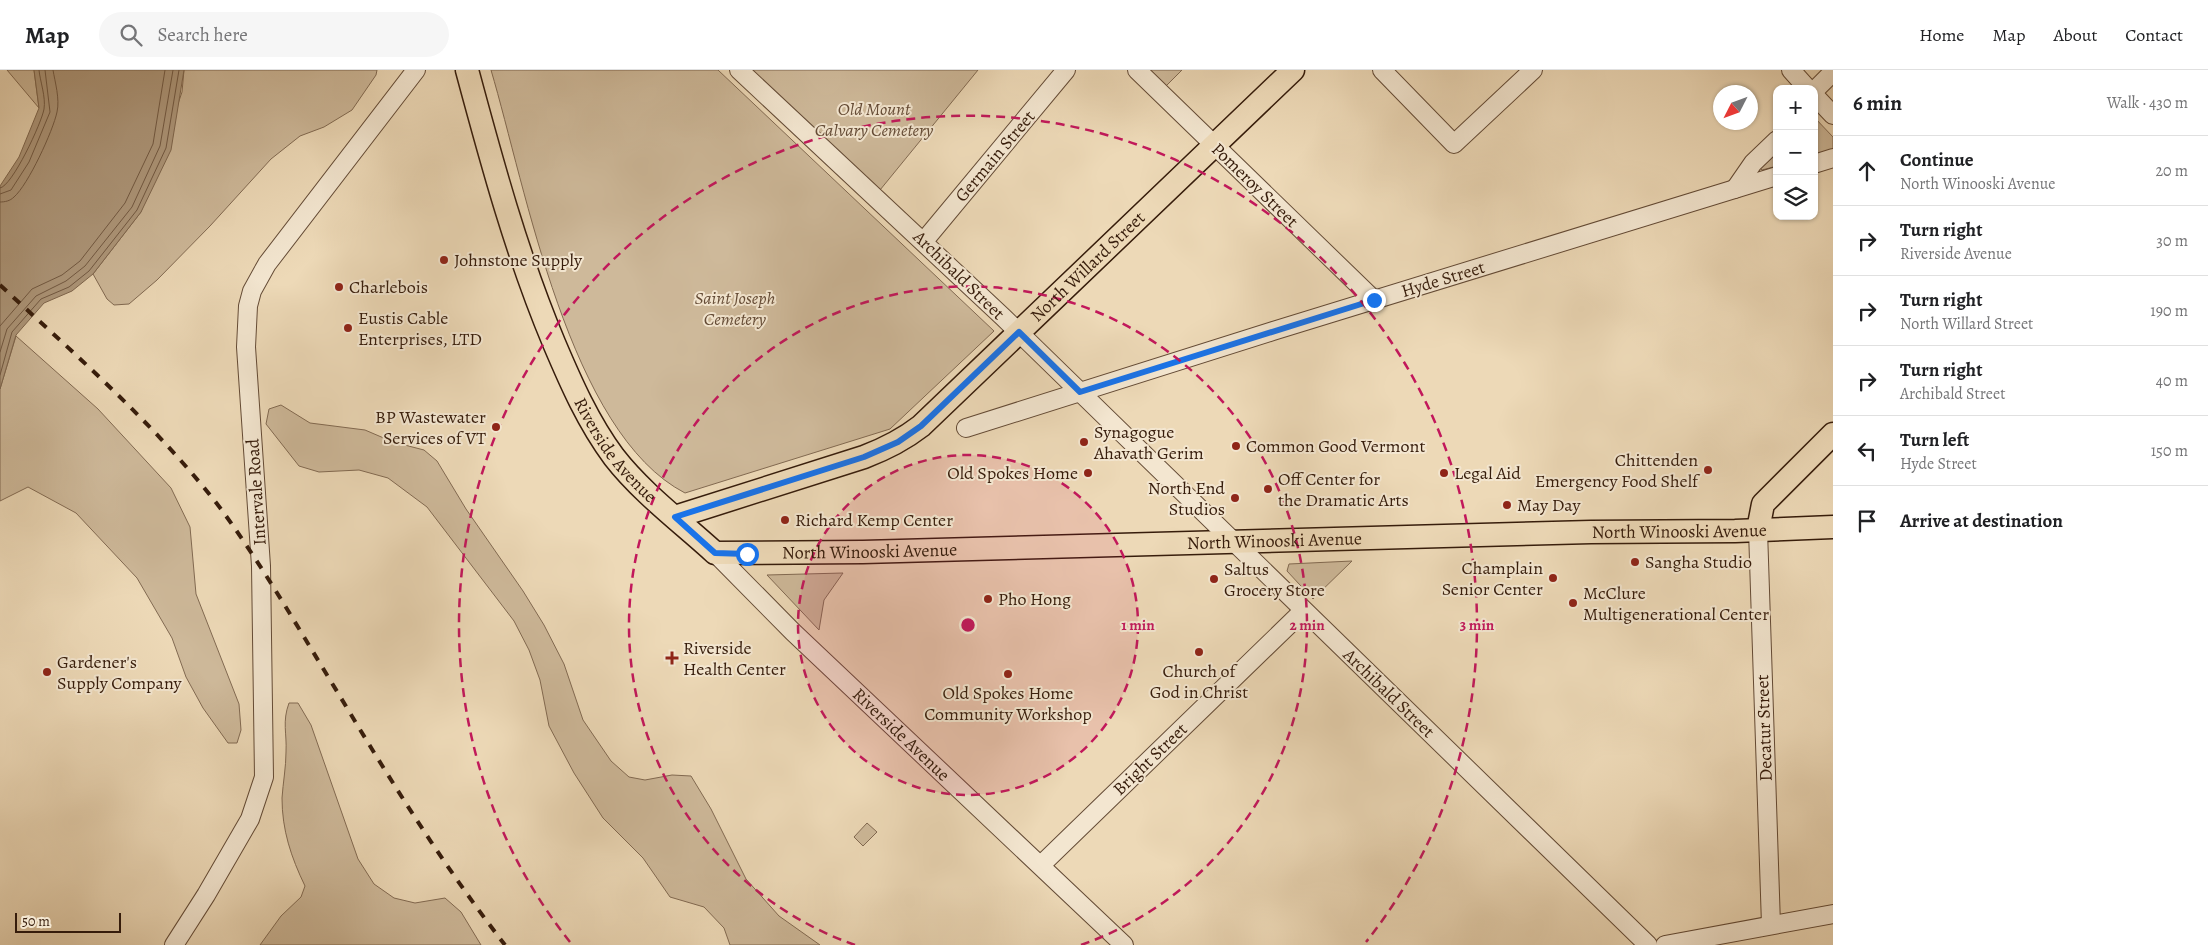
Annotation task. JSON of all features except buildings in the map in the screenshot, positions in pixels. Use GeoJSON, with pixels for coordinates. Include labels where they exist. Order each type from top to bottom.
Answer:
{"type":"FeatureCollection","features":[{"type":"Feature","properties":{"kind":"main road","name":"Riverside Avenue"},"geometry":{"type":"LineString","coordinates":[[467,70],[501,194],[527,276],[576,393],[599,436],[615,458],[643,488],[715,553]]}},
{"type":"Feature","properties":{"kind":"main road","name":"North Willard Street"},"geometry":{"type":"LineString","coordinates":[[675,517],[864,457],[898,442],[921,426],[1293,70]]}},
{"type":"Feature","properties":{"kind":"main road"},"geometry":{"type":"LineString","coordinates":[[1758,530],[1763,504],[1833,434]]}},
{"type":"Feature","properties":{"kind":"main road","name":"North Winooski Avenue"},"geometry":{"type":"LineString","coordinates":[[715,553],[863,552],[1833,527]]}},
{"type":"Feature","properties":{"kind":"street","name":"Intervale Road"},"geometry":{"type":"LineString","coordinates":[[174,945],[221,871],[250,819],[264,777],[261,566],[246,347],[248,306],[258,277],[267,264],[416,70]]}},
{"type":"Feature","properties":{"kind":"street","name":"Archibald Street"},"geometry":{"type":"LineString","coordinates":[[739,70],[924,241],[1019,332],[1303,611],[1648,945]]}},
{"type":"Feature","properties":{"kind":"street","name":"Germain Street"},"geometry":{"type":"LineString","coordinates":[[924,241],[1066,70]]}},
{"type":"Feature","properties":{"kind":"street","name":"Pomeroy Street"},"geometry":{"type":"LineString","coordinates":[[1137,70],[1374,300]]}},
{"type":"Feature","properties":{"kind":"street"},"geometry":{"type":"LineString","coordinates":[[1382,70],[1454,144],[1533,70]]}},
{"type":"Feature","properties":{"kind":"street"},"geometry":{"type":"LineString","coordinates":[[1791,70],[1804,85]]}},
{"type":"Feature","properties":{"kind":"street"},"geometry":{"type":"LineString","coordinates":[[1818,91],[1833,72]]}},
{"type":"Feature","properties":{"kind":"street"},"geometry":{"type":"LineString","coordinates":[[1818,100],[1833,114]]}},
{"type":"Feature","properties":{"kind":"street"},"geometry":{"type":"LineString","coordinates":[[1735,189],[1753,163],[1773,144]]}},
{"type":"Feature","properties":{"kind":"street"},"geometry":{"type":"LineString","coordinates":[[1818,163],[1833,158]]}},
{"type":"Feature","properties":{"kind":"street","name":"Hyde Street"},"geometry":{"type":"LineString","coordinates":[[966,428],[1773,177]]}},
{"type":"Feature","properties":{"kind":"street","name":"Decatur Street"},"geometry":{"type":"LineString","coordinates":[[1758,530],[1771,926]]}},
{"type":"Feature","properties":{"kind":"street","name":"Riverside Avenue"},"geometry":{"type":"LineString","coordinates":[[715,553],[793,632],[1124,945]]}},
{"type":"Feature","properties":{"kind":"street","name":"Bright Street"},"geometry":{"type":"LineString","coordinates":[[1041,865],[1303,611]]}},
{"type":"Feature","properties":{"kind":"street"},"geometry":{"type":"LineString","coordinates":[[1665,945],[1833,914]]}},
{"type":"Feature","properties":{"kind":"green space"},"geometry":{"type":"Polygon","coordinates":[[[7,70],[34,70],[39,108],[7,70]]]}},
{"type":"Feature","properties":{"kind":"green space"},"geometry":{"type":"Polygon","coordinates":[[[184,70],[377,70],[376,75],[352,110],[324,127],[300,136],[271,159],[210,226],[157,280],[129,304],[114,305],[107,299],[93,274],[141,212],[182,92],[184,70]]]}},
{"type":"Feature","properties":{"kind":"green space","name":"Saint Joseph Cemetery"},"geometry":{"type":"Polygon","coordinates":[[[491,70],[718,70],[994,331],[890,429],[685,493],[645,462],[611,418],[582,364],[558,303],[537,240],[491,70]]]}},
{"type":"Feature","properties":{"kind":"green space","name":"Old Mount Calvary Cemetery"},"geometry":{"type":"Polygon","coordinates":[[[749,70],[978,70],[880,190],[749,70]]]}},
{"type":"Feature","properties":{"kind":"green space"},"geometry":{"type":"Polygon","coordinates":[[[1149,70],[1182,70],[1166,86],[1149,70]]]}},
{"type":"Feature","properties":{"kind":"green space"},"geometry":{"type":"Polygon","coordinates":[[[1818,121],[1833,137],[1833,150],[1818,154],[1818,121]]]}},
{"type":"Feature","properties":{"kind":"green space"},"geometry":{"type":"Polygon","coordinates":[[[1773,156],[1773,167],[1762,170],[1760,168],[1773,156]]]}},
{"type":"Feature","properties":{"kind":"green space"},"geometry":{"type":"Polygon","coordinates":[[[16,336],[98,409],[171,488],[190,527],[196,594],[239,704],[241,730],[237,743],[228,743],[203,708],[186,677],[172,638],[137,578],[76,513],[28,487],[0,501],[0,389],[16,336]]]}},
{"type":"Feature","properties":{"kind":"green space"},"geometry":{"type":"Polygon","coordinates":[[[281,405],[310,423],[365,430],[393,442],[424,450],[437,461],[466,509],[523,591],[544,625],[564,664],[583,720],[611,761],[629,777],[645,780],[672,775],[691,776],[711,809],[746,879],[779,916],[820,945],[730,945],[724,928],[704,907],[670,897],[643,858],[603,818],[574,773],[549,726],[540,680],[529,650],[514,621],[427,507],[388,478],[359,470],[319,472],[299,466],[266,424],[269,409],[281,405]]]}},
{"type":"Feature","properties":{"kind":"green space"},"geometry":{"type":"Polygon","coordinates":[[[1352,561],[1313,599],[1287,571],[1289,564],[1352,561]]]}},
{"type":"Feature","properties":{"kind":"green space"},"geometry":{"type":"Polygon","coordinates":[[[843,573],[824,600],[819,630],[767,575],[843,573]]]}},
{"type":"Feature","properties":{"kind":"green space"},"geometry":{"type":"Polygon","coordinates":[[[289,703],[298,703],[311,725],[358,859],[374,884],[394,898],[415,903],[445,898],[461,912],[481,945],[260,945],[281,916],[301,897],[305,886],[288,843],[282,810],[286,758],[285,722],[289,703]]]}},
{"type":"Feature","properties":{"kind":"green space"},"geometry":{"type":"Polygon","coordinates":[[[867,823],[877,832],[863,846],[854,837],[867,823]]]}},
{"type":"Feature","properties":{"kind":"water"},"geometry":{"type":"Polygon","coordinates":[[[34,70],[184,70],[171,150],[141,212],[93,274],[72,291],[44,303],[16,335],[0,389],[0,186],[19,157],[39,108],[34,70]]]}},
{"type":"Feature","properties":{"kind":"railway"},"geometry":{"type":"LineString","coordinates":[[0,285],[87,365],[143,420],[196,478],[221,509],[296,623],[377,758],[418,822],[460,884],[505,945]]}},
{"type":"Feature","properties":{"kind":"place","name":"Johnstone Supply"},"geometry":{"type":"Point","coordinates":[444,260]}},
{"type":"Feature","properties":{"kind":"place","name":"Charlebois"},"geometry":{"type":"Point","coordinates":[339,287]}},
{"type":"Feature","properties":{"kind":"place","name":"Eustis Cable Enterprises, LTD"},"geometry":{"type":"Point","coordinates":[348,328]}},
{"type":"Feature","properties":{"kind":"place","name":"BP Wastewater Services of VT"},"geometry":{"type":"Point","coordinates":[496,427]}},
{"type":"Feature","properties":{"kind":"place","name":"Synagogue Ahavath Gerim"},"geometry":{"type":"Point","coordinates":[1084,442]}},
{"type":"Feature","properties":{"kind":"place","name":"Common Good Vermont"},"geometry":{"type":"Point","coordinates":[1236,446]}},
{"type":"Feature","properties":{"kind":"place","name":"Chittenden Emergency Food Shelf"},"geometry":{"type":"Point","coordinates":[1708,470]}},
{"type":"Feature","properties":{"kind":"place","name":"Old Spokes Home"},"geometry":{"type":"Point","coordinates":[1088,473]}},
{"type":"Feature","properties":{"kind":"place","name":"Legal Aid"},"geometry":{"type":"Point","coordinates":[1444,473]}},
{"type":"Feature","properties":{"kind":"place","name":"Off Center for the Dramatic Arts"},"geometry":{"type":"Point","coordinates":[1268,489]}},
{"type":"Feature","properties":{"kind":"place","name":"North End Studios"},"geometry":{"type":"Point","coordinates":[1235,498]}},
{"type":"Feature","properties":{"kind":"place","name":"May Day"},"geometry":{"type":"Point","coordinates":[1507,505]}},
{"type":"Feature","properties":{"kind":"place","name":"Richard Kemp Center"},"geometry":{"type":"Point","coordinates":[785,520]}},
{"type":"Feature","properties":{"kind":"place","name":"Sangha Studio"},"geometry":{"type":"Point","coordinates":[1635,562]}},
{"type":"Feature","properties":{"kind":"place","name":"Champlain Senior Center"},"geometry":{"type":"Point","coordinates":[1553,578]}},
{"type":"Feature","properties":{"kind":"place","name":"Saltus Grocery Store"},"geometry":{"type":"Point","coordinates":[1214,579]}},
{"type":"Feature","properties":{"kind":"place","name":"Pho Hong"},"geometry":{"type":"Point","coordinates":[988,599]}},
{"type":"Feature","properties":{"kind":"place","name":"McClure Multigenerational Center"},"geometry":{"type":"Point","coordinates":[1573,603]}},
{"type":"Feature","properties":{"kind":"place","name":"Church of God in Christ"},"geometry":{"type":"Point","coordinates":[1199,652]}},
{"type":"Feature","properties":{"kind":"place","name":"Riverside Health Center"},"geometry":{"type":"Point","coordinates":[672,658]}},
{"type":"Feature","properties":{"kind":"place","name":"Gardener's Supply Company"},"geometry":{"type":"Point","coordinates":[47,672]}},
{"type":"Feature","properties":{"kind":"place","name":"Old Spokes Home Community Workshop"},"geometry":{"type":"Point","coordinates":[1008,674]}},
{"type":"Feature","properties":{"kind":"route"},"geometry":{"type":"LineString","coordinates":[[747,554],[715,553],[675,517],[864,457],[898,442],[921,426],[1019,332],[1080,392],[1374,300]]}}]}
